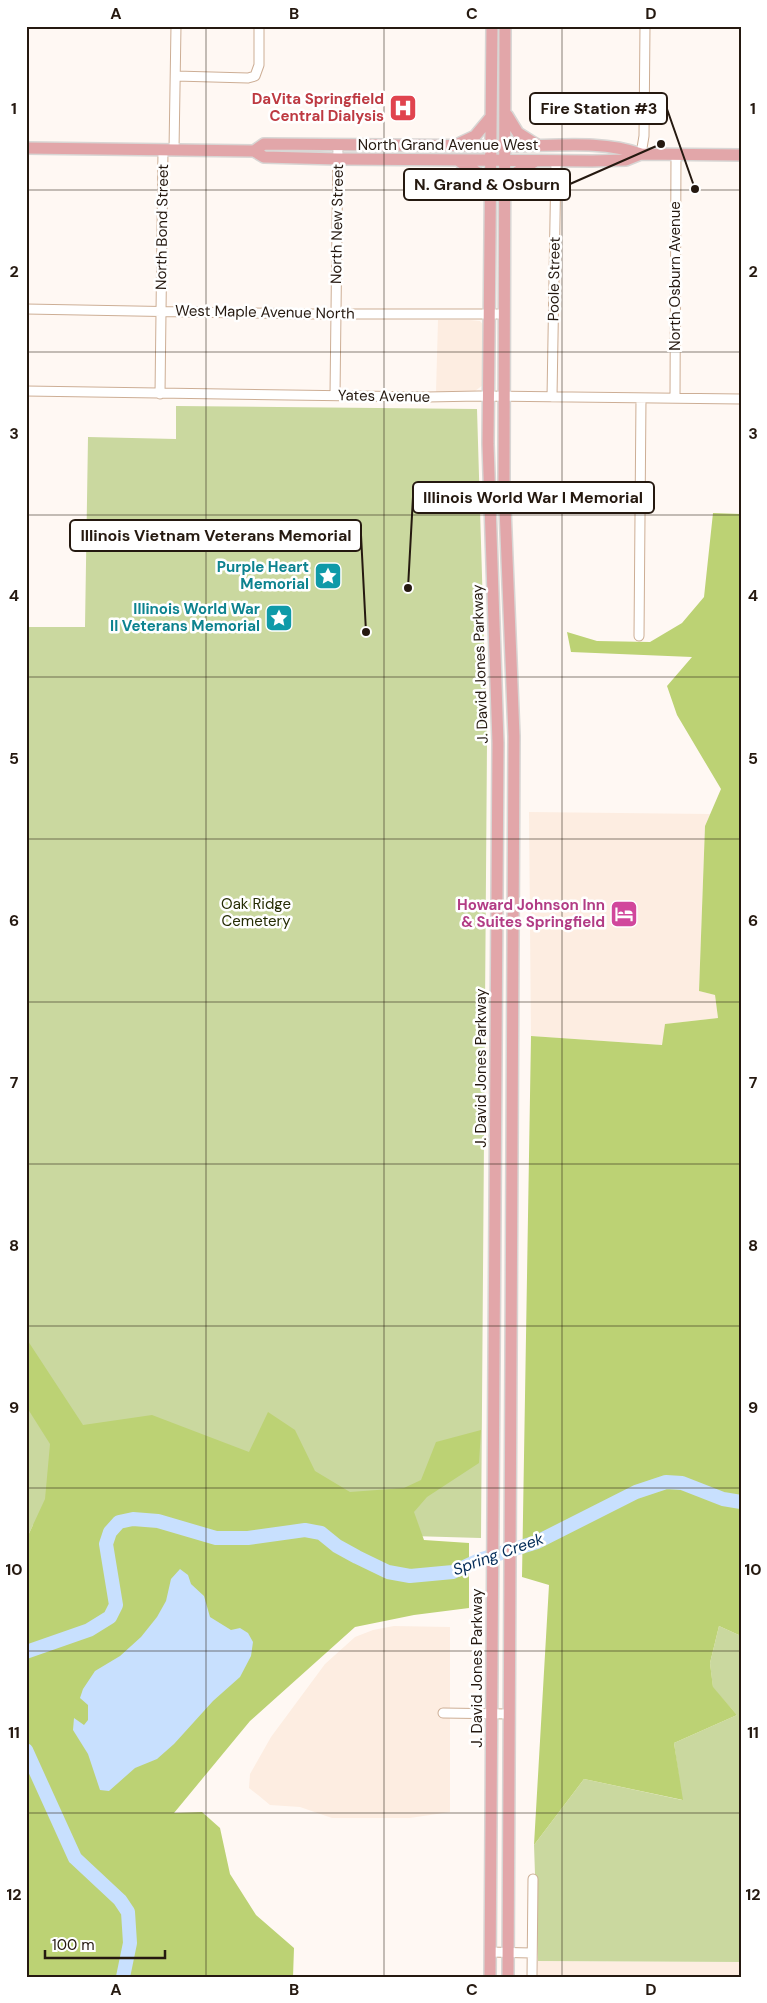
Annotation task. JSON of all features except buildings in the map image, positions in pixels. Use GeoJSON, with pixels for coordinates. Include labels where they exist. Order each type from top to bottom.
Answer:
{"type":"FeatureCollection","features":[{"type":"Feature","properties":{"kind":"main road","name":"J. David Jones Parkway"},"geometry":{"type":"LineString","coordinates":[[490,1977],[498,744],[490,516],[489,397],[492,26]]}},
{"type":"Feature","properties":{"kind":"main road","name":"J. David Jones Parkway"},"geometry":{"type":"LineString","coordinates":[[505,26],[505,516],[513,667],[514,736],[508,1977]]}},
{"type":"Feature","properties":{"kind":"main road"},"geometry":{"type":"LineString","coordinates":[[506,111],[518,133],[534,144],[543,146]]}},
{"type":"Feature","properties":{"kind":"main road"},"geometry":{"type":"LineString","coordinates":[[447,145],[471,139],[490,118]]}},
{"type":"Feature","properties":{"kind":"main road","name":"North Grand Avenue West"},"geometry":{"type":"LineString","coordinates":[[254,151],[264,144],[338,144],[606,147],[626,148],[641,154]]}},
{"type":"Feature","properties":{"kind":"main road","name":"North Grand Avenue West"},"geometry":{"type":"LineString","coordinates":[[26,148],[254,151],[264,157],[338,160],[626,160],[641,154],[741,154]]}},
{"type":"Feature","properties":{"kind":"main road"},"geometry":{"type":"LineString","coordinates":[[457,160],[481,176],[490,195]]}},
{"type":"Feature","properties":{"kind":"main road"},"geometry":{"type":"LineString","coordinates":[[505,195],[517,172],[537,161]]}},
{"type":"Feature","properties":{"kind":"street","name":"North Bond Street"},"geometry":{"type":"LineString","coordinates":[[160,394],[161,311],[168,150],[176,76],[176,26]]}},
{"type":"Feature","properties":{"kind":"street"},"geometry":{"type":"LineString","coordinates":[[176,76],[248,78],[255,76],[259,65],[259,26]]}},
{"type":"Feature","properties":{"kind":"street"},"geometry":{"type":"LineString","coordinates":[[641,154],[644,141],[645,26]]}},
{"type":"Feature","properties":{"kind":"street","name":"North New Street"},"geometry":{"type":"LineString","coordinates":[[335,395],[338,144]]}},
{"type":"Feature","properties":{"kind":"street","name":"North Osburn Avenue"},"geometry":{"type":"LineString","coordinates":[[674,398],[676,154]]}},
{"type":"Feature","properties":{"kind":"street","name":"Poole Street"},"geometry":{"type":"LineString","coordinates":[[552,397],[556,161]]}},
{"type":"Feature","properties":{"kind":"street","name":"West Maple Avenue North"},"geometry":{"type":"LineString","coordinates":[[26,309],[303,314],[336,312],[504,314]]}},
{"type":"Feature","properties":{"kind":"street","name":"Yates Avenue"},"geometry":{"type":"LineString","coordinates":[[26,391],[160,394],[741,399]]}},
{"type":"Feature","properties":{"kind":"street"},"geometry":{"type":"LineString","coordinates":[[639,636],[641,398]]}},
{"type":"Feature","properties":{"kind":"street"},"geometry":{"type":"LineString","coordinates":[[443,1712],[509,1714]]}},
{"type":"Feature","properties":{"kind":"street"},"geometry":{"type":"LineString","coordinates":[[532,1977],[533,1879]]}},
{"type":"Feature","properties":{"kind":"street"},"geometry":{"type":"LineString","coordinates":[[490,1952],[532,1953]]}},
{"type":"Feature","properties":{"kind":"shaded area"},"geometry":{"type":"Polygon","coordinates":[[[438,320],[480,321],[484,326],[483,385],[475,391],[436,392],[438,320]]]}},
{"type":"Feature","properties":{"kind":"shaded area"},"geometry":{"type":"Polygon","coordinates":[[[529,812],[710,814],[705,826],[699,991],[715,995],[718,1018],[666,1024],[662,1045],[531,1036],[529,812]]]}},
{"type":"Feature","properties":{"kind":"shaded area"},"geometry":{"type":"Polygon","coordinates":[[[394,1626],[450,1627],[450,1812],[410,1818],[332,1818],[300,1807],[270,1805],[249,1788],[250,1774],[271,1737],[325,1664],[355,1637],[373,1630],[394,1626]]]}},
{"type":"Feature","properties":{"kind":"shaded area"},"geometry":{"type":"Polygon","coordinates":[[[538,1961],[741,1962],[741,1977],[538,1977],[538,1961]]]}},
{"type":"Feature","properties":{"kind":"green space","name":"Oak Ridge Cemetery"},"geometry":{"type":"Polygon","coordinates":[[[176,406],[477,409],[487,743],[481,1538],[33,1525],[26,1540],[26,627],[85,627],[88,437],[176,439],[176,406]]]}},
{"type":"Feature","properties":{"kind":"green space"},"geometry":{"type":"Polygon","coordinates":[[[713,513],[741,514],[741,1636],[719,1626],[710,1663],[713,1687],[737,1715],[674,1743],[683,1800],[584,1779],[534,1845],[549,1585],[522,1577],[531,1036],[662,1045],[665,1024],[718,1018],[715,995],[699,991],[705,826],[721,789],[677,715],[667,686],[692,657],[571,652],[567,632],[597,641],[650,642],[682,623],[704,597],[713,513]]]}},
{"type":"Feature","properties":{"kind":"green space"},"geometry":{"type":"Polygon","coordinates":[[[26,1338],[83,1425],[152,1415],[249,1452],[268,1412],[295,1430],[315,1471],[350,1492],[404,1488],[421,1480],[436,1442],[481,1430],[479,1463],[427,1497],[414,1512],[424,1540],[469,1543],[469,1608],[414,1615],[355,1627],[250,1721],[174,1813],[202,1812],[220,1828],[230,1874],[256,1915],[294,1948],[293,1977],[26,1977],[26,1540],[45,1499],[50,1444],[26,1406],[26,1338]]]}},
{"type":"Feature","properties":{"kind":"green space"},"geometry":{"type":"Polygon","coordinates":[[[719,1626],[741,1636],[741,1962],[538,1961],[534,1845],[584,1779],[682,1800],[674,1743],[737,1715],[713,1688],[710,1663],[719,1626]]]}},
{"type":"Feature","properties":{"kind":"water"},"geometry":{"type":"Polygon","coordinates":[[[180,1569],[188,1575],[191,1584],[204,1596],[210,1617],[231,1630],[240,1628],[248,1633],[253,1642],[251,1656],[240,1677],[213,1701],[174,1744],[157,1759],[135,1768],[109,1791],[100,1790],[88,1754],[73,1730],[74,1718],[84,1725],[88,1720],[88,1705],[80,1698],[83,1689],[95,1671],[120,1656],[141,1637],[157,1617],[166,1601],[171,1579],[180,1569]]]}},
{"type":"Feature","properties":{"kind":"waterway","name":"Spring Creek"},"geometry":{"type":"LineString","coordinates":[[26,1652],[89,1630],[110,1617],[116,1605],[106,1544],[110,1532],[119,1522],[133,1519],[158,1521],[216,1538],[248,1538],[305,1530],[321,1533],[337,1546],[388,1572],[410,1576],[453,1572],[479,1560],[537,1542],[636,1492],[666,1482],[682,1483],[723,1499],[741,1502]]}},
{"type":"Feature","properties":{"kind":"waterway","name":"Spring Creek"},"geometry":{"type":"LineString","coordinates":[[26,1750],[75,1858],[120,1900],[128,1912],[130,1943],[123,1977]]}},
{"type":"Feature","properties":{"kind":"place","name":"DaVita Springfield Central Dialysis"},"geometry":{"type":"Point","coordinates":[403,108]}},
{"type":"Feature","properties":{"kind":"place","name":"N. Grand & Osburn"},"geometry":{"type":"Point","coordinates":[661,144]}},
{"type":"Feature","properties":{"kind":"place","name":"Fire Station #3"},"geometry":{"type":"Point","coordinates":[695,189]}},
{"type":"Feature","properties":{"kind":"place","name":"Purple Heart Memorial"},"geometry":{"type":"Point","coordinates":[328,576]}},
{"type":"Feature","properties":{"kind":"place","name":"Illinois World War I Memorial"},"geometry":{"type":"Point","coordinates":[408,588]}},
{"type":"Feature","properties":{"kind":"place","name":"Illinois World War II Veterans Memorial"},"geometry":{"type":"Point","coordinates":[279,618]}},
{"type":"Feature","properties":{"kind":"place","name":"Illinois Vietnam Veterans Memorial"},"geometry":{"type":"Point","coordinates":[366,632]}},
{"type":"Feature","properties":{"kind":"place","name":"Howard Johnson Inn & Suites Springfield"},"geometry":{"type":"Point","coordinates":[624,914]}}]}
